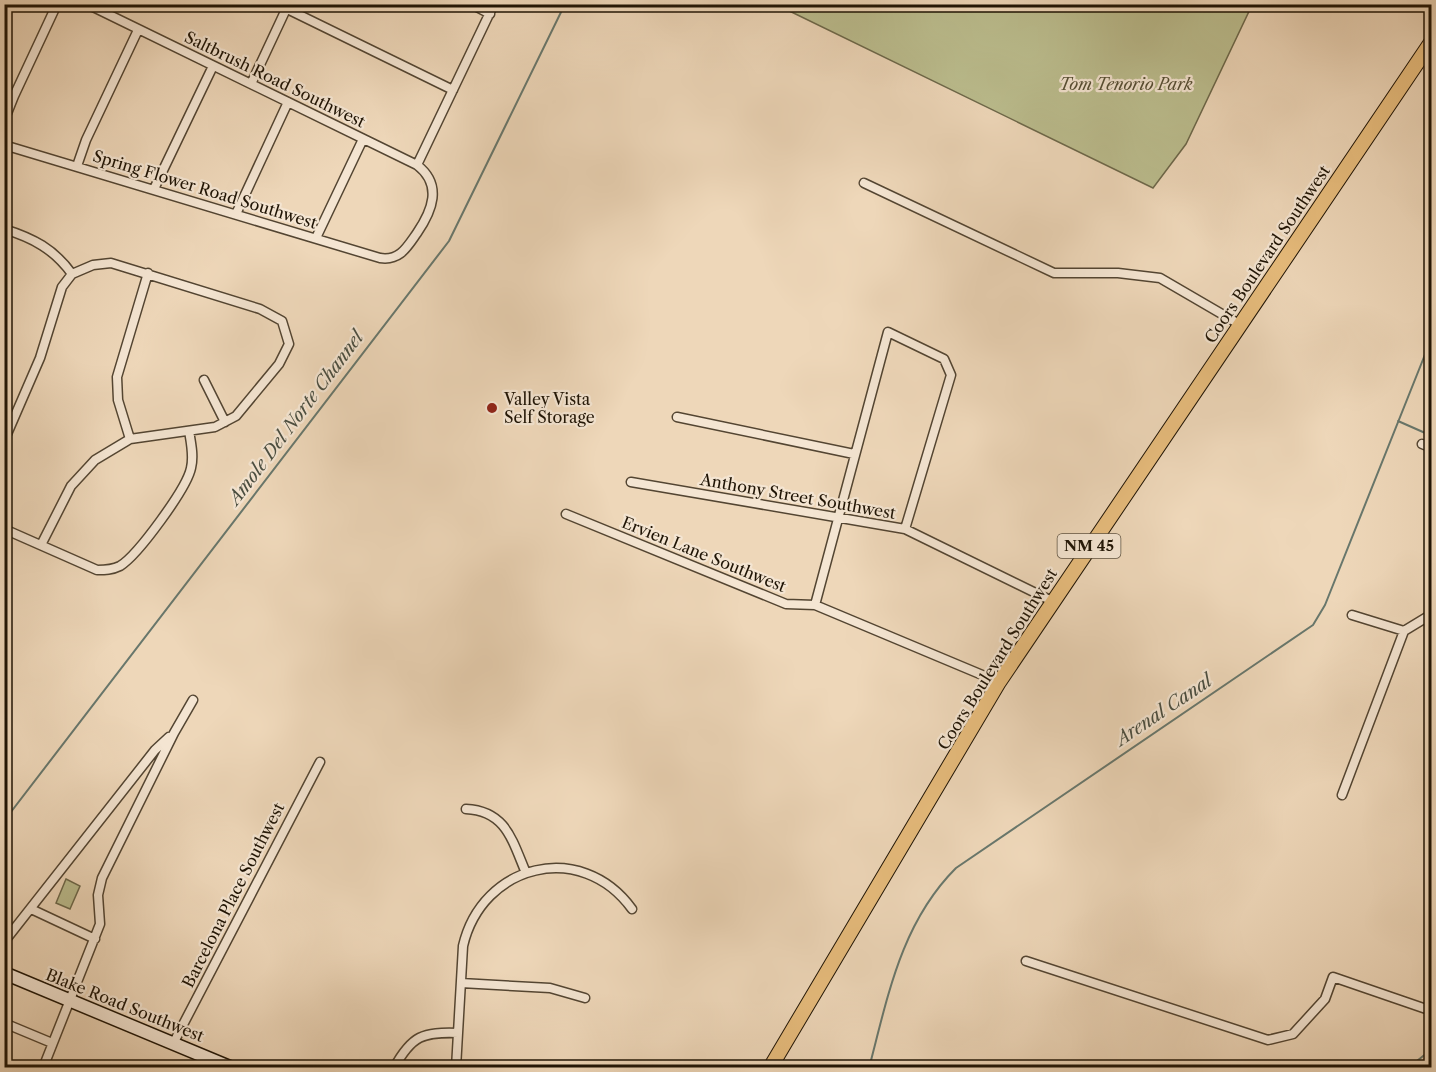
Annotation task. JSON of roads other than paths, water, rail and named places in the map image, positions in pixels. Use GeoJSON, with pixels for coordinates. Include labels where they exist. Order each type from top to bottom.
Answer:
{"type":"FeatureCollection","features":[{"type":"Feature","properties":{"kind":"main road","name":"Coors Boulevard Southwest"},"geometry":{"type":"LineString","coordinates":[[770,1068],[999,682],[1431,41]]}},
{"type":"Feature","properties":{"kind":"main road","name":"Blake Road Southwest"},"geometry":{"type":"LineString","coordinates":[[4,973],[232,1068]]}},
{"type":"Feature","properties":{"kind":"street"},"geometry":{"type":"LineString","coordinates":[[4,121],[57,4]]}},
{"type":"Feature","properties":{"kind":"street","name":"Saltbrush Road Southwest"},"geometry":{"type":"LineString","coordinates":[[87,4],[417,165]]}},
{"type":"Feature","properties":{"kind":"street"},"geometry":{"type":"LineString","coordinates":[[277,4],[453,90]]}},
{"type":"Feature","properties":{"kind":"street"},"geometry":{"type":"LineString","coordinates":[[471,4],[490,14]]}},
{"type":"Feature","properties":{"kind":"street"},"geometry":{"type":"LineString","coordinates":[[417,165],[494,4]]}},
{"type":"Feature","properties":{"kind":"street"},"geometry":{"type":"LineString","coordinates":[[251,84],[287,7]]}},
{"type":"Feature","properties":{"kind":"street"},"geometry":{"type":"LineString","coordinates":[[77,166],[86,140],[138,30]]}},
{"type":"Feature","properties":{"kind":"street"},"geometry":{"type":"LineString","coordinates":[[154,189],[213,66]]}},
{"type":"Feature","properties":{"kind":"street"},"geometry":{"type":"LineString","coordinates":[[236,214],[288,102]]}},
{"type":"Feature","properties":{"kind":"street"},"geometry":{"type":"LineString","coordinates":[[316,238],[363,139]]}},
{"type":"Feature","properties":{"kind":"street","name":"Spring Flower Road Southwest"},"geometry":{"type":"LineString","coordinates":[[4,145],[380,258],[397,256],[403,252],[429,216],[433,202],[432,183],[417,165]]}},
{"type":"Feature","properties":{"kind":"street"},"geometry":{"type":"LineString","coordinates":[[864,183],[1054,273],[1118,273],[1160,278],[1239,324]]}},
{"type":"Feature","properties":{"kind":"street"},"geometry":{"type":"LineString","coordinates":[[4,229],[37,240],[57,255],[72,274]]}},
{"type":"Feature","properties":{"kind":"street"},"geometry":{"type":"LineString","coordinates":[[4,441],[40,358],[62,287],[72,274],[101,263],[124,266],[268,312],[282,321],[286,330],[289,344],[279,364],[241,412],[215,427],[130,439],[95,460],[78,477],[64,497],[41,545]]}},
{"type":"Feature","properties":{"kind":"street"},"geometry":{"type":"LineString","coordinates":[[130,439],[118,400],[117,377],[148,273]]}},
{"type":"Feature","properties":{"kind":"street"},"geometry":{"type":"LineString","coordinates":[[815,605],[888,332],[944,359],[951,375],[905,529]]}},
{"type":"Feature","properties":{"kind":"street"},"geometry":{"type":"LineString","coordinates":[[204,380],[225,422]]}},
{"type":"Feature","properties":{"kind":"street"},"geometry":{"type":"LineString","coordinates":[[677,417],[854,454]]}},
{"type":"Feature","properties":{"kind":"street"},"geometry":{"type":"LineString","coordinates":[[4,529],[97,570],[109,570],[130,557],[182,491],[188,480],[193,458],[189,431]]}},
{"type":"Feature","properties":{"kind":"street"},"geometry":{"type":"LineString","coordinates":[[1422,444],[1431,448]]}},
{"type":"Feature","properties":{"kind":"street","name":"Anthony Street Southwest"},"geometry":{"type":"LineString","coordinates":[[631,483],[905,529],[1053,601]]}},
{"type":"Feature","properties":{"kind":"street","name":"Ervien Lane Southwest"},"geometry":{"type":"LineString","coordinates":[[566,514],[786,604],[815,605],[999,682]]}},
{"type":"Feature","properties":{"kind":"street"},"geometry":{"type":"LineString","coordinates":[[1342,795],[1404,631],[1431,614]]}},
{"type":"Feature","properties":{"kind":"street"},"geometry":{"type":"LineString","coordinates":[[1352,615],[1404,631]]}},
{"type":"Feature","properties":{"kind":"street"},"geometry":{"type":"LineString","coordinates":[[43,1068],[100,924],[98,895],[102,878],[174,733],[193,700]]}},
{"type":"Feature","properties":{"kind":"street"},"geometry":{"type":"LineString","coordinates":[[4,942],[155,750],[174,733]]}},
{"type":"Feature","properties":{"kind":"street","name":"Barcelona Place Southwest"},"geometry":{"type":"LineString","coordinates":[[174,1042],[320,762]]}},
{"type":"Feature","properties":{"kind":"street"},"geometry":{"type":"LineString","coordinates":[[466,809],[483,810],[496,819],[514,843],[526,873]]}},
{"type":"Feature","properties":{"kind":"street"},"geometry":{"type":"LineString","coordinates":[[456,1068],[463,946],[473,917],[499,888],[526,873],[548,868],[577,870],[615,889],[632,909]]}},
{"type":"Feature","properties":{"kind":"street"},"geometry":{"type":"LineString","coordinates":[[32,909],[95,939]]}},
{"type":"Feature","properties":{"kind":"street"},"geometry":{"type":"LineString","coordinates":[[1026,961],[1268,1040],[1293,1034],[1325,999],[1333,977],[1431,1011]]}},
{"type":"Feature","properties":{"kind":"street"},"geometry":{"type":"LineString","coordinates":[[461,983],[550,988],[585,998]]}},
{"type":"Feature","properties":{"kind":"street"},"geometry":{"type":"LineString","coordinates":[[4,1023],[52,1043]]}},
{"type":"Feature","properties":{"kind":"street"},"geometry":{"type":"LineString","coordinates":[[394,1068],[410,1043],[416,1038],[436,1032],[458,1033]]}},
{"type":"Feature","properties":{"kind":"waterway","name":"Amole Del Norte Channel"},"geometry":{"type":"LineString","coordinates":[[4,821],[449,241],[565,4]]}},
{"type":"Feature","properties":{"kind":"waterway","name":"Arenal Canal"},"geometry":{"type":"LineString","coordinates":[[869,1068],[890,988],[909,936],[937,889],[956,868],[1313,625],[1325,605],[1432,337]]}},
{"type":"Feature","properties":{"kind":"waterway"},"geometry":{"type":"LineString","coordinates":[[1398,421],[1432,436]]}},
{"type":"Feature","properties":{"kind":"waterway"},"geometry":{"type":"LineString","coordinates":[[1408,1068],[1432,1049]]}},
{"type":"Feature","properties":{"kind":"place","name":"Valley Vista Self Storage"},"geometry":{"type":"Point","coordinates":[492,408]}},
{"type":"Feature","properties":{"kind":"park label","name":"Tom Tenorio Park"},"geometry":{"type":"Point","coordinates":[1126,84]}}]}
